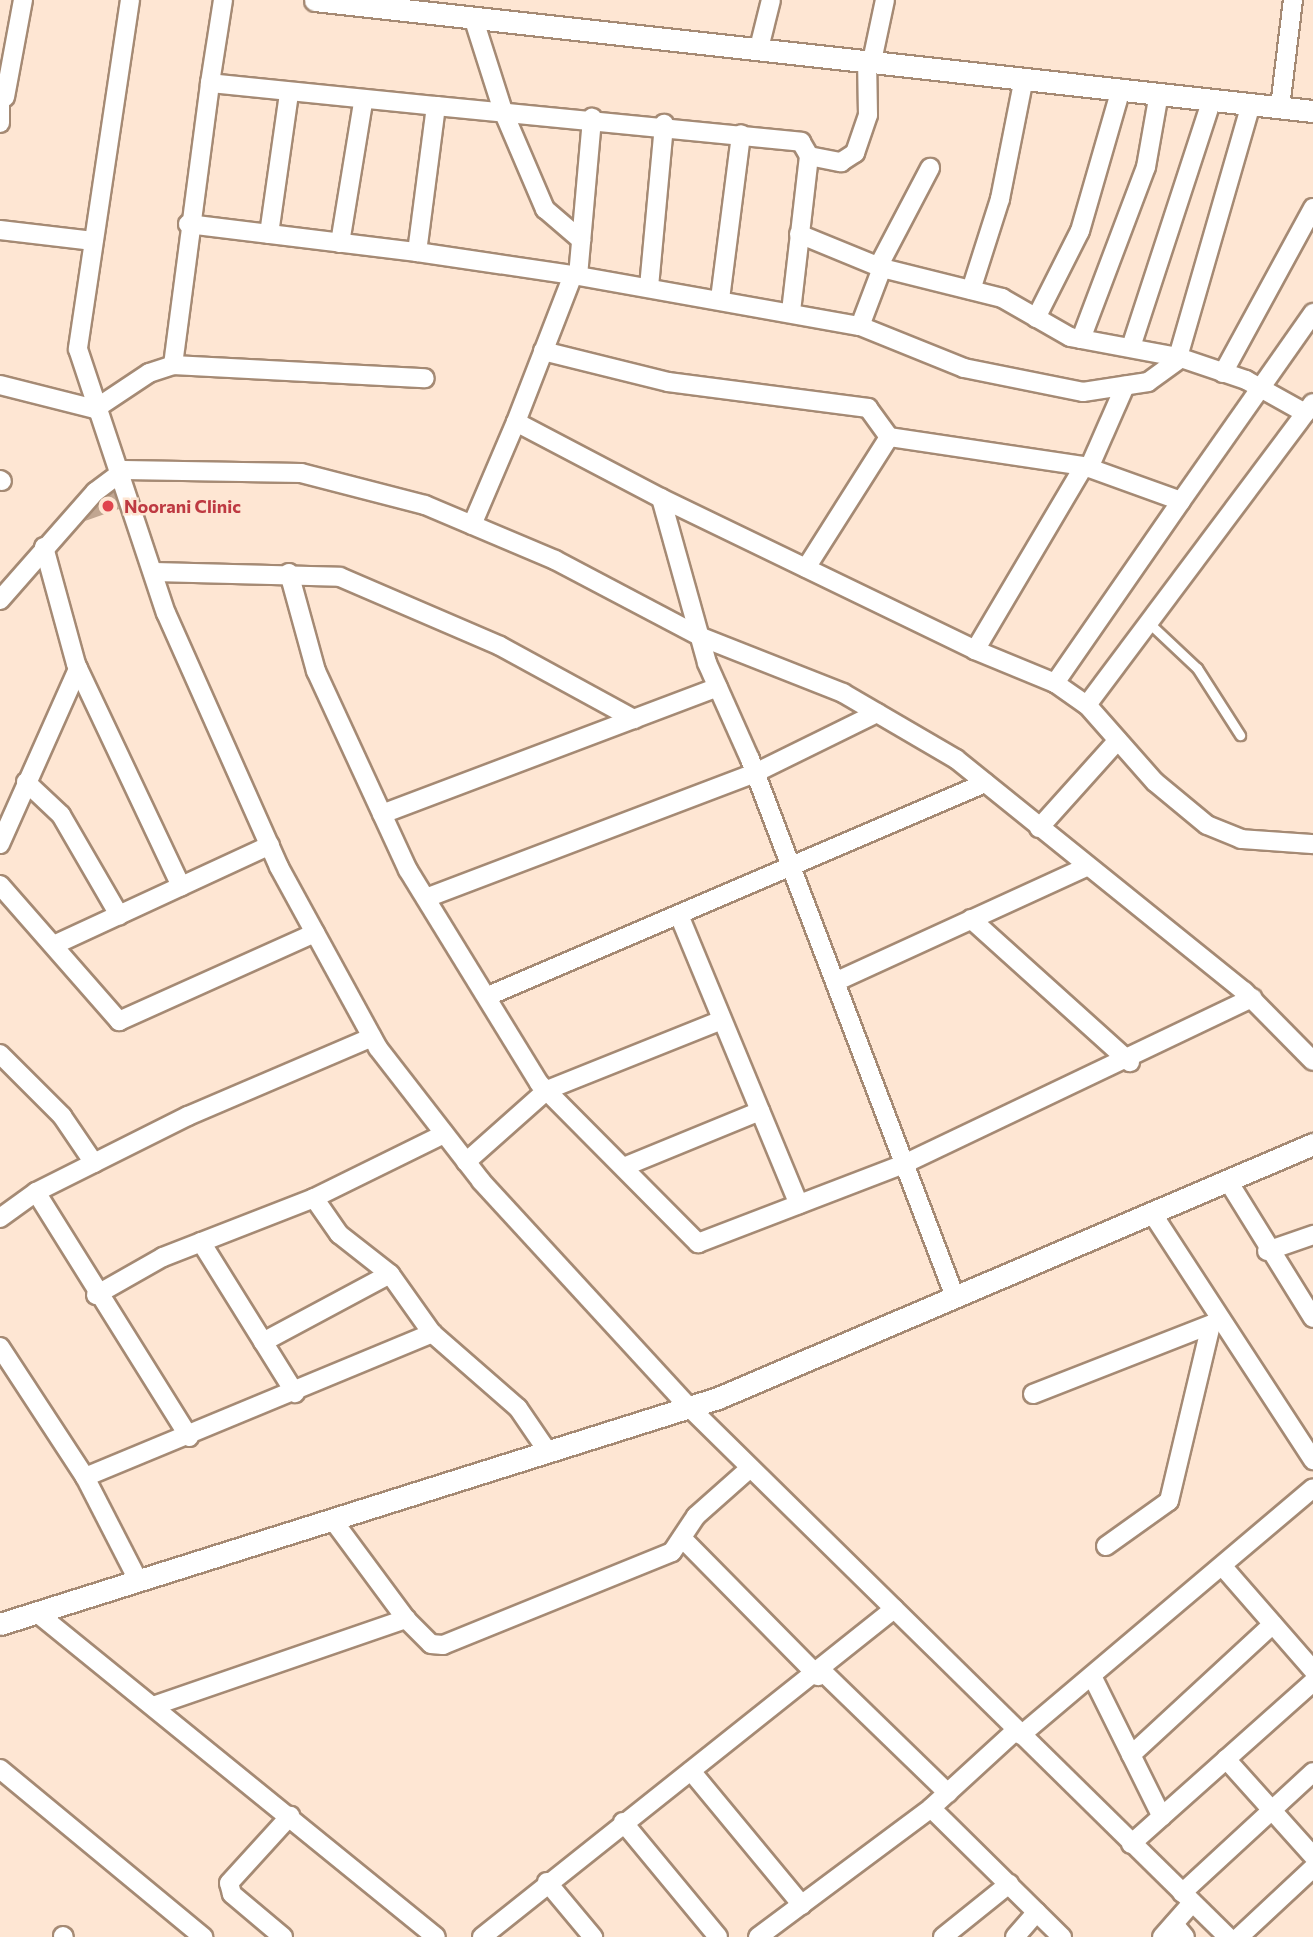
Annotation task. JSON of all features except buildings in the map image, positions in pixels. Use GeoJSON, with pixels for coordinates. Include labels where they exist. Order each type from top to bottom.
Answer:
{"type":"FeatureCollection","features":[{"type":"Feature","properties":{"kind":"street"},"geometry":{"type":"LineString","coordinates":[[0,123],[2,96],[23,0]]}},
{"type":"Feature","properties":{"kind":"street"},"geometry":{"type":"LineString","coordinates":[[130,0],[78,349],[95,409],[124,470],[155,572],[270,845],[372,1037],[466,1162],[689,1408],[1228,1937]]}},
{"type":"Feature","properties":{"kind":"street"},"geometry":{"type":"LineString","coordinates":[[173,365],[188,224],[223,0]]}},
{"type":"Feature","properties":{"kind":"street"},"geometry":{"type":"LineString","coordinates":[[315,0],[1313,111]]}},
{"type":"Feature","properties":{"kind":"street"},"geometry":{"type":"LineString","coordinates":[[759,48],[771,0]]}},
{"type":"Feature","properties":{"kind":"street"},"geometry":{"type":"LineString","coordinates":[[809,156],[841,162],[855,153],[867,124],[870,61],[884,0]]}},
{"type":"Feature","properties":{"kind":"street"},"geometry":{"type":"LineString","coordinates":[[1280,107],[1293,0]]}},
{"type":"Feature","properties":{"kind":"street"},"geometry":{"type":"LineString","coordinates":[[474,17],[503,111],[545,209],[581,240]]}},
{"type":"Feature","properties":{"kind":"street"},"geometry":{"type":"LineString","coordinates":[[971,290],[1000,199],[1024,78]]}},
{"type":"Feature","properties":{"kind":"street"},"geometry":{"type":"LineString","coordinates":[[210,83],[363,102],[664,124],[801,142],[809,156],[791,311]]}},
{"type":"Feature","properties":{"kind":"street"},"geometry":{"type":"LineString","coordinates":[[1036,318],[1080,231],[1121,89]]}},
{"type":"Feature","properties":{"kind":"street"},"geometry":{"type":"LineString","coordinates":[[269,234],[289,93]]}},
{"type":"Feature","properties":{"kind":"street"},"geometry":{"type":"LineString","coordinates":[[1081,339],[1146,167],[1159,93]]}},
{"type":"Feature","properties":{"kind":"street"},"geometry":{"type":"LineString","coordinates":[[1132,346],[1212,99]]}},
{"type":"Feature","properties":{"kind":"street"},"geometry":{"type":"LineString","coordinates":[[340,243],[363,102]]}},
{"type":"Feature","properties":{"kind":"street"},"geometry":{"type":"LineString","coordinates":[[188,224],[416,252],[791,311],[860,326],[964,368],[1083,392],[1154,380],[1179,358],[1251,104]]}},
{"type":"Feature","properties":{"kind":"street"},"geometry":{"type":"LineString","coordinates":[[416,252],[436,106]]}},
{"type":"Feature","properties":{"kind":"street"},"geometry":{"type":"LineString","coordinates":[[472,525],[575,275],[581,240],[592,118]]}},
{"type":"Feature","properties":{"kind":"street"},"geometry":{"type":"LineString","coordinates":[[649,287],[664,124]]}},
{"type":"Feature","properties":{"kind":"street"},"geometry":{"type":"LineString","coordinates":[[720,299],[741,134]]}},
{"type":"Feature","properties":{"kind":"street"},"geometry":{"type":"LineString","coordinates":[[860,326],[880,268],[930,168]]}},
{"type":"Feature","properties":{"kind":"street"},"geometry":{"type":"LineString","coordinates":[[1223,373],[1313,208]]}},
{"type":"Feature","properties":{"kind":"street"},"geometry":{"type":"LineString","coordinates":[[0,230],[93,242]]}},
{"type":"Feature","properties":{"kind":"street"},"geometry":{"type":"LineString","coordinates":[[799,234],[880,268],[971,290],[1081,339],[1132,346],[1179,358],[1309,408],[1087,705]]}},
{"type":"Feature","properties":{"kind":"street"},"geometry":{"type":"LineString","coordinates":[[1055,683],[1181,501],[1264,390],[1313,313]]}},
{"type":"Feature","properties":{"kind":"street"},"geometry":{"type":"LineString","coordinates":[[543,351],[668,382],[868,408],[888,438],[1086,467],[1181,501]]}},
{"type":"Feature","properties":{"kind":"street"},"geometry":{"type":"LineString","coordinates":[[0,385],[95,409],[149,373],[173,365],[425,379]]}},
{"type":"Feature","properties":{"kind":"street"},"geometry":{"type":"LineString","coordinates":[[975,650],[1086,467],[1125,386]]}},
{"type":"Feature","properties":{"kind":"street"},"geometry":{"type":"LineString","coordinates":[[516,422],[661,498],[975,650],[1055,683],[1087,705],[1155,782],[1219,832],[1313,844]]}},
{"type":"Feature","properties":{"kind":"street"},"geometry":{"type":"LineString","coordinates":[[806,568],[888,438]]}},
{"type":"Feature","properties":{"kind":"street"},"geometry":{"type":"LineString","coordinates":[[0,600],[44,547],[124,470],[326,476],[472,525],[555,560],[701,637],[877,713],[985,783],[1252,998],[1313,1060]]}},
{"type":"Feature","properties":{"kind":"street"},"geometry":{"type":"LineString","coordinates":[[661,498],[718,687],[792,868],[955,1297]]}},
{"type":"Feature","properties":{"kind":"street"},"geometry":{"type":"LineString","coordinates":[[44,547],[79,669],[181,886]]}},
{"type":"Feature","properties":{"kind":"street"},"geometry":{"type":"LineString","coordinates":[[155,572],[289,573],[340,577],[500,646],[634,719]]}},
{"type":"Feature","properties":{"kind":"street"},"geometry":{"type":"LineString","coordinates":[[289,573],[316,671],[382,814],[426,898],[547,1090],[626,1166],[698,1244],[904,1164],[1130,1062],[1252,998]]}},
{"type":"Feature","properties":{"kind":"street"},"geometry":{"type":"LineString","coordinates":[[0,844],[79,669]]}},
{"type":"Feature","properties":{"kind":"street"},"geometry":{"type":"LineString","coordinates":[[382,814],[718,687]]}},
{"type":"Feature","properties":{"kind":"street"},"geometry":{"type":"LineString","coordinates":[[426,898],[755,773],[877,713]]}},
{"type":"Feature","properties":{"kind":"street"},"geometry":{"type":"LineString","coordinates":[[1039,828],[1118,740]]}},
{"type":"Feature","properties":{"kind":"street"},"geometry":{"type":"LineString","coordinates":[[26,782],[61,815],[119,915]]}},
{"type":"Feature","properties":{"kind":"street"},"geometry":{"type":"LineString","coordinates":[[488,996],[792,868],[985,783]]}},
{"type":"Feature","properties":{"kind":"street"},"geometry":{"type":"LineString","coordinates":[[54,945],[270,845]]}},
{"type":"Feature","properties":{"kind":"street"},"geometry":{"type":"LineString","coordinates":[[835,982],[1086,867]]}},
{"type":"Feature","properties":{"kind":"street"},"geometry":{"type":"LineString","coordinates":[[0,885],[119,1021],[315,933]]}},
{"type":"Feature","properties":{"kind":"street"},"geometry":{"type":"LineString","coordinates":[[679,915],[799,1204]]}},
{"type":"Feature","properties":{"kind":"street"},"geometry":{"type":"LineString","coordinates":[[971,919],[1130,1062]]}},
{"type":"Feature","properties":{"kind":"street"},"geometry":{"type":"LineString","coordinates":[[466,1162],[547,1090],[722,1020]]}},
{"type":"Feature","properties":{"kind":"street"},"geometry":{"type":"LineString","coordinates":[[0,1217],[36,1192],[94,1163],[372,1037]]}},
{"type":"Feature","properties":{"kind":"street"},"geometry":{"type":"LineString","coordinates":[[0,1054],[62,1116],[94,1163]]}},
{"type":"Feature","properties":{"kind":"street"},"geometry":{"type":"LineString","coordinates":[[626,1166],[760,1111]]}},
{"type":"Feature","properties":{"kind":"street"},"geometry":{"type":"LineString","coordinates":[[96,1295],[201,1242],[314,1198],[444,1134]]}},
{"type":"Feature","properties":{"kind":"street"},"geometry":{"type":"LineString","coordinates":[[0,1624],[689,1408],[1313,1144]]}},
{"type":"Feature","properties":{"kind":"street"},"geometry":{"type":"LineString","coordinates":[[1228,1181],[1267,1251],[1313,1318]]}},
{"type":"Feature","properties":{"kind":"street"},"geometry":{"type":"LineString","coordinates":[[36,1192],[96,1295],[189,1437]]}},
{"type":"Feature","properties":{"kind":"street"},"geometry":{"type":"LineString","coordinates":[[314,1198],[340,1234],[390,1274],[432,1333],[517,1408],[548,1452]]}},
{"type":"Feature","properties":{"kind":"street"},"geometry":{"type":"LineString","coordinates":[[1152,1213],[1216,1323],[1313,1460]]}},
{"type":"Feature","properties":{"kind":"street"},"geometry":{"type":"LineString","coordinates":[[1267,1251],[1313,1235]]}},
{"type":"Feature","properties":{"kind":"street"},"geometry":{"type":"LineString","coordinates":[[201,1242],[295,1393]]}},
{"type":"Feature","properties":{"kind":"street"},"geometry":{"type":"LineString","coordinates":[[263,1342],[390,1274]]}},
{"type":"Feature","properties":{"kind":"street"},"geometry":{"type":"LineString","coordinates":[[1034,1394],[1216,1323]]}},
{"type":"Feature","properties":{"kind":"street"},"geometry":{"type":"LineString","coordinates":[[1106,1546],[1169,1501],[1216,1323]]}},
{"type":"Feature","properties":{"kind":"street"},"geometry":{"type":"LineString","coordinates":[[85,1477],[189,1437],[432,1333]]}},
{"type":"Feature","properties":{"kind":"street"},"geometry":{"type":"LineString","coordinates":[[0,1347],[85,1477],[138,1580]]}},
{"type":"Feature","properties":{"kind":"street"},"geometry":{"type":"LineString","coordinates":[[332,1519],[406,1619],[431,1644],[443,1644],[672,1552],[696,1516],[750,1468]]}},
{"type":"Feature","properties":{"kind":"street"},"geometry":{"type":"LineString","coordinates":[[758,1937],[931,1808],[1019,1732],[1224,1568],[1313,1488]]}},
{"type":"Feature","properties":{"kind":"street"},"geometry":{"type":"LineString","coordinates":[[682,1538],[820,1674],[948,1793]]}},
{"type":"Feature","properties":{"kind":"street"},"geometry":{"type":"LineString","coordinates":[[1224,1568],[1313,1670]]}},
{"type":"Feature","properties":{"kind":"street"},"geometry":{"type":"LineString","coordinates":[[482,1937],[623,1822],[820,1674],[894,1609]]}},
{"type":"Feature","properties":{"kind":"street"},"geometry":{"type":"LineString","coordinates":[[36,1612],[436,1937]]}},
{"type":"Feature","properties":{"kind":"street"},"geometry":{"type":"LineString","coordinates":[[153,1706],[406,1619]]}},
{"type":"Feature","properties":{"kind":"street"},"geometry":{"type":"LineString","coordinates":[[1131,1755],[1273,1624]]}},
{"type":"Feature","properties":{"kind":"street"},"geometry":{"type":"LineString","coordinates":[[1092,1676],[1162,1817]]}},
{"type":"Feature","properties":{"kind":"street"},"geometry":{"type":"LineString","coordinates":[[1131,1844],[1313,1682]]}},
{"type":"Feature","properties":{"kind":"street"},"geometry":{"type":"LineString","coordinates":[[1226,1759],[1313,1856]]}},
{"type":"Feature","properties":{"kind":"street"},"geometry":{"type":"LineString","coordinates":[[0,1769],[203,1937]]}},
{"type":"Feature","properties":{"kind":"street"},"geometry":{"type":"LineString","coordinates":[[691,1771],[802,1905]]}},
{"type":"Feature","properties":{"kind":"street"},"geometry":{"type":"LineString","coordinates":[[1174,1933],[1187,1898],[1271,1809],[1313,1772]]}},
{"type":"Feature","properties":{"kind":"street"},"geometry":{"type":"LineString","coordinates":[[931,1808],[1062,1937]]}},
{"type":"Feature","properties":{"kind":"street"},"geometry":{"type":"LineString","coordinates":[[283,1937],[232,1894],[229,1883],[290,1816]]}},
{"type":"Feature","properties":{"kind":"street"},"geometry":{"type":"LineString","coordinates":[[623,1822],[718,1937]]}},
{"type":"Feature","properties":{"kind":"street"},"geometry":{"type":"LineString","coordinates":[[1239,1937],[1313,1868]]}},
{"type":"Feature","properties":{"kind":"street"},"geometry":{"type":"LineString","coordinates":[[547,1882],[593,1937]]}},
{"type":"Feature","properties":{"kind":"street"},"geometry":{"type":"LineString","coordinates":[[943,1937],[1009,1884]]}},
{"type":"Feature","properties":{"kind":"street"},"geometry":{"type":"LineString","coordinates":[[1015,1937],[1037,1912]]}},
{"type":"Feature","properties":{"kind":"lane"},"geometry":{"type":"LineString","coordinates":[[1149,623],[1197,668],[1240,735]]}},
{"type":"Feature","properties":{"kind":"place","name":"Noorani Clinic"},"geometry":{"type":"Point","coordinates":[108,506]}}]}
